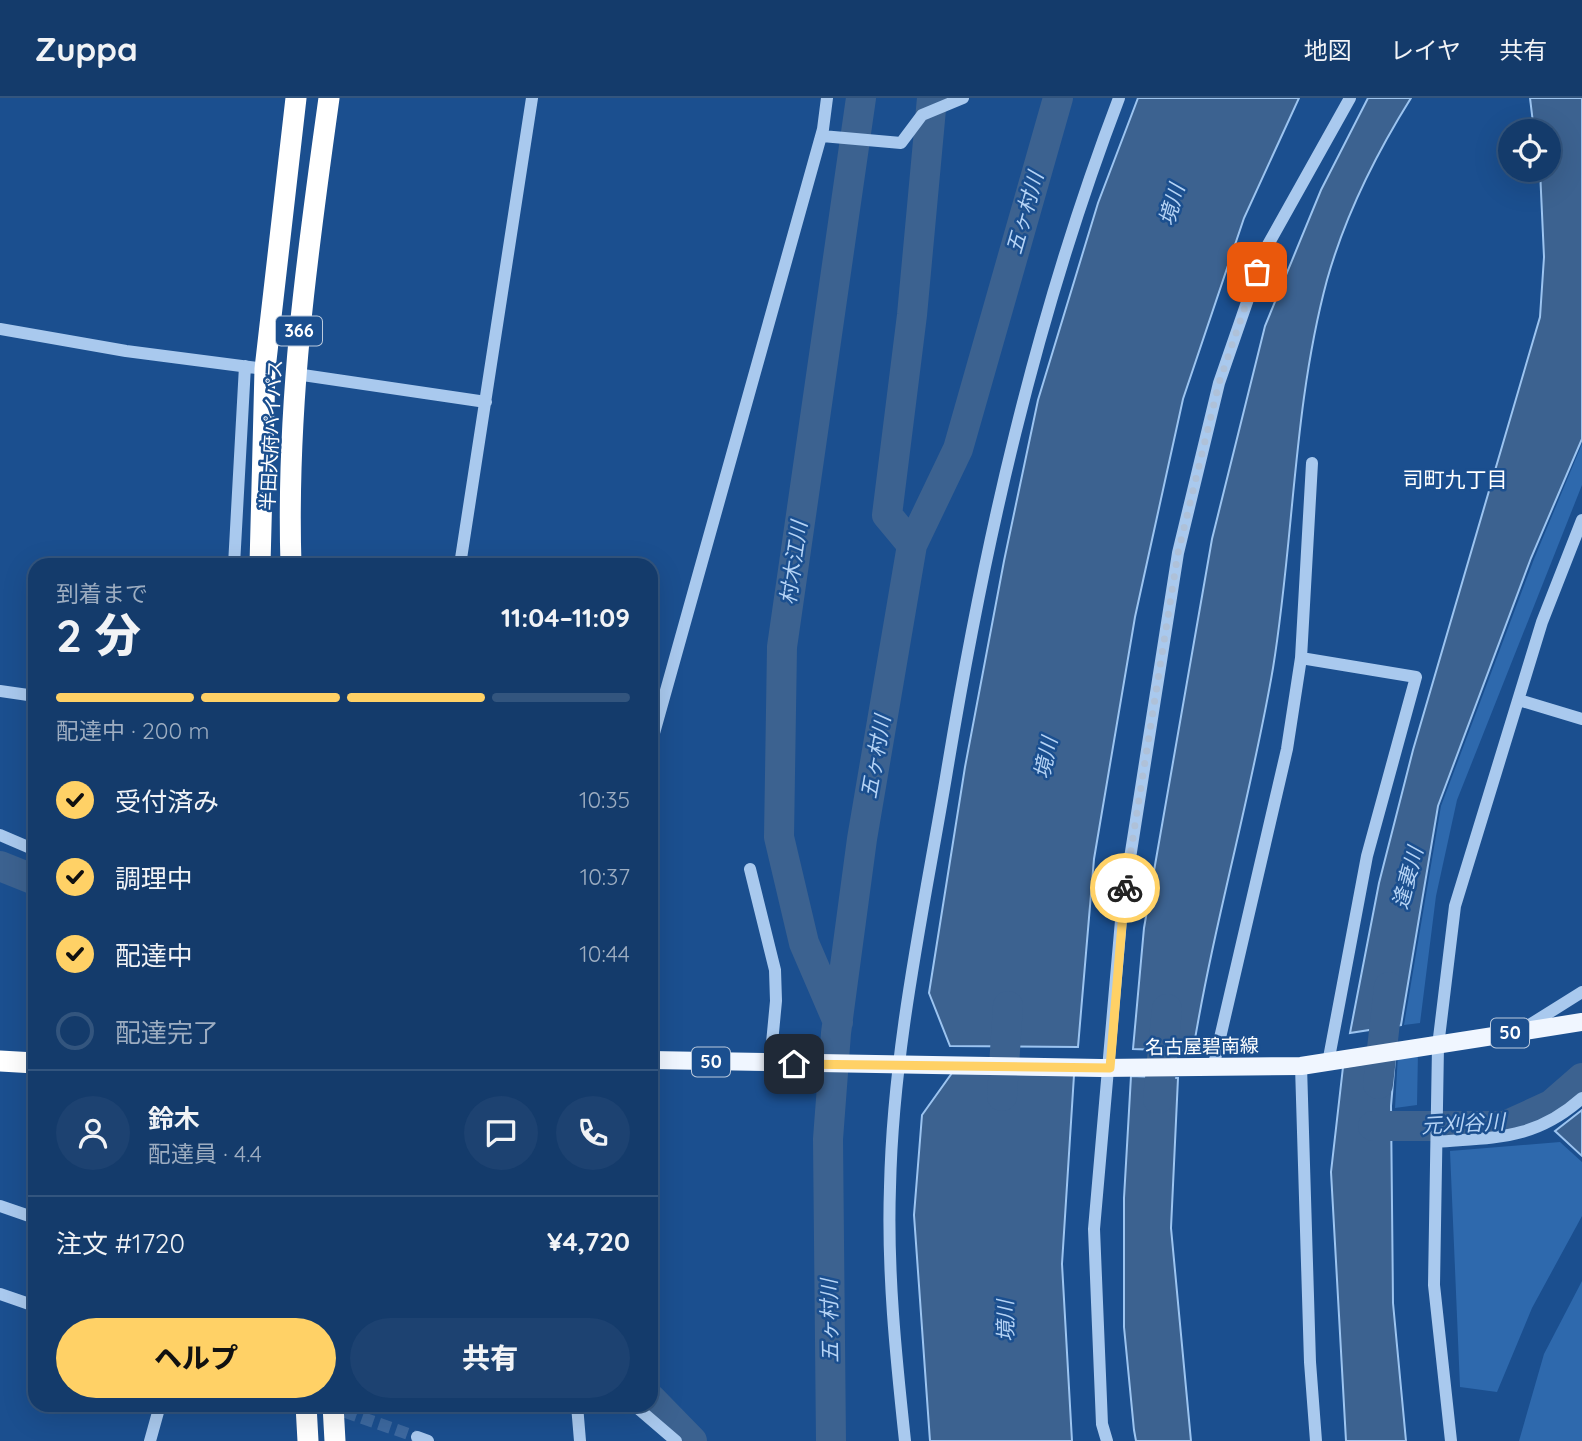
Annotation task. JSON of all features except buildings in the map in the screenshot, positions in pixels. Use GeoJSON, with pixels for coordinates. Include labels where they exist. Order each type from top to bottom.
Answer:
{"type":"FeatureCollection","features":[{"type":"Feature","properties":{"kind":"highway","name":"半田大府パイパス"},"geometry":{"type":"LineString","coordinates":[[260,558],[255,368],[296,98]]}},
{"type":"Feature","properties":{"kind":"highway","name":"半田大府パイパス"},"geometry":{"type":"LineString","coordinates":[[291,558],[289,494],[300,309],[329,98]]}},
{"type":"Feature","properties":{"kind":"highway"},"geometry":{"type":"LineString","coordinates":[[0,1061],[28,1063]]}},
{"type":"Feature","properties":{"kind":"highway"},"geometry":{"type":"LineString","coordinates":[[306,1412],[308,1441]]}},
{"type":"Feature","properties":{"kind":"highway"},"geometry":{"type":"LineString","coordinates":[[333,1412],[335,1441]]}},
{"type":"Feature","properties":{"kind":"main road","name":"名古屋碧南線"},"geometry":{"type":"LineString","coordinates":[[658,1060],[1110,1068],[1301,1066],[1582,1022]]}},
{"type":"Feature","properties":{"kind":"street"},"geometry":{"type":"LineString","coordinates":[[461,558],[533,98]]}},
{"type":"Feature","properties":{"kind":"street"},"geometry":{"type":"LineString","coordinates":[[827,98],[822,136],[901,143],[922,115],[963,98]]}},
{"type":"Feature","properties":{"kind":"street"},"geometry":{"type":"LineString","coordinates":[[905,1441],[894,1337],[890,1187],[898,1066],[968,647],[995,511],[1049,303],[1083,193],[1119,98]]}},
{"type":"Feature","properties":{"kind":"street"},"geometry":{"type":"LineString","coordinates":[[1107,1441],[1102,1424],[1094,1229],[1122,909],[1178,553],[1219,383],[1265,250],[1350,98]]}},
{"type":"Feature","properties":{"kind":"street"},"geometry":{"type":"LineString","coordinates":[[658,719],[823,129]]}},
{"type":"Feature","properties":{"kind":"street"},"geometry":{"type":"LineString","coordinates":[[0,329],[126,351],[255,368],[235,558]]}},
{"type":"Feature","properties":{"kind":"street"},"geometry":{"type":"LineString","coordinates":[[296,374],[486,401]]}},
{"type":"Feature","properties":{"kind":"street"},"geometry":{"type":"LineString","coordinates":[[1209,1068],[1286,749],[1301,658],[1312,463]]}},
{"type":"Feature","properties":{"kind":"street"},"geometry":{"type":"LineString","coordinates":[[1451,1441],[1434,1285],[1438,1046],[1455,906],[1550,599],[1582,520]]}},
{"type":"Feature","properties":{"kind":"street"},"geometry":{"type":"LineString","coordinates":[[1301,658],[1416,677],[1367,856],[1328,1063]]}},
{"type":"Feature","properties":{"kind":"street"},"geometry":{"type":"LineString","coordinates":[[0,691],[28,695]]}},
{"type":"Feature","properties":{"kind":"street"},"geometry":{"type":"LineString","coordinates":[[1518,700],[1582,719]]}},
{"type":"Feature","properties":{"kind":"street"},"geometry":{"type":"LineString","coordinates":[[0,835],[28,847]]}},
{"type":"Feature","properties":{"kind":"street"},"geometry":{"type":"LineString","coordinates":[[750,869],[775,970],[776,1001],[770,1064]]}},
{"type":"Feature","properties":{"kind":"street"},"geometry":{"type":"LineString","coordinates":[[1519,1031],[1582,992]]}},
{"type":"Feature","properties":{"kind":"street"},"geometry":{"type":"LineString","coordinates":[[1301,1066],[1311,1362],[1317,1441]]}},
{"type":"Feature","properties":{"kind":"street"},"geometry":{"type":"LineString","coordinates":[[1437,1142],[1520,1135],[1559,1119],[1582,1098]]}},
{"type":"Feature","properties":{"kind":"street"},"geometry":{"type":"LineString","coordinates":[[0,1206],[28,1216]]}},
{"type":"Feature","properties":{"kind":"street"},"geometry":{"type":"LineString","coordinates":[[0,1294],[28,1304]]}},
{"type":"Feature","properties":{"kind":"street"},"geometry":{"type":"LineString","coordinates":[[150,1441],[158,1412]]}},
{"type":"Feature","properties":{"kind":"street"},"geometry":{"type":"LineString","coordinates":[[578,1412],[580,1441]]}},
{"type":"Feature","properties":{"kind":"street"},"geometry":{"type":"LineString","coordinates":[[642,1412],[676,1441]]}},
{"type":"Feature","properties":{"kind":"shaded area"},"geometry":{"type":"Polygon","coordinates":[[[1582,444],[1582,485],[1457,800],[1436,896],[1420,1023],[1404,1025],[1441,806],[1534,559],[1582,444]]]}},
{"type":"Feature","properties":{"kind":"shaded area"},"geometry":{"type":"Polygon","coordinates":[[[1418,1052],[1417,1105],[1395,1108],[1398,1054],[1418,1052]]]}},
{"type":"Feature","properties":{"kind":"shaded area"},"geometry":{"type":"Polygon","coordinates":[[[1560,1142],[1582,1162],[1582,1216],[1532,1308],[1497,1392],[1460,1387],[1450,1151],[1560,1142]]]}},
{"type":"Feature","properties":{"kind":"shaded area"},"geometry":{"type":"Polygon","coordinates":[[[1582,1281],[1582,1441],[1519,1441],[1544,1354],[1582,1281]]]}},
{"type":"Feature","properties":{"kind":"water"},"geometry":{"type":"Polygon","coordinates":[[[1138,98],[1299,98],[1244,218],[1183,399],[1135,617],[1094,859],[1078,1047],[950,1046],[929,993],[965,767],[1004,561],[1038,400],[1098,203],[1138,98]]]}},
{"type":"Feature","properties":{"kind":"water"},"geometry":{"type":"Polygon","coordinates":[[[1368,98],[1411,98],[1374,163],[1352,209],[1334,256],[1316,328],[1307,376],[1273,668],[1193,1051],[1133,1049],[1144,928],[1212,539],[1265,326],[1321,190],[1368,98]]]}},
{"type":"Feature","properties":{"kind":"water"},"geometry":{"type":"Polygon","coordinates":[[[1530,98],[1582,98],[1582,439],[1531,558],[1438,806],[1401,1025],[1350,1033],[1379,883],[1413,750],[1540,317],[1544,257],[1541,182],[1561,182],[1561,119],[1533,119],[1530,98]]]}},
{"type":"Feature","properties":{"kind":"water"},"geometry":{"type":"Polygon","coordinates":[[[1395,1059],[1391,1106],[1393,1303],[1406,1441],[1346,1441],[1331,1172],[1343,1067],[1395,1059]]]}},
{"type":"Feature","properties":{"kind":"water"},"geometry":{"type":"Polygon","coordinates":[[[952,1073],[1074,1075],[1062,1264],[1072,1441],[930,1441],[914,1215],[922,1115],[952,1073]]]}},
{"type":"Feature","properties":{"kind":"water"},"geometry":{"type":"Polygon","coordinates":[[[1131,1076],[1178,1078],[1171,1228],[1191,1441],[1136,1441],[1134,1430],[1124,1327],[1124,1198],[1131,1076]]]}},
{"type":"Feature","properties":{"kind":"water"},"geometry":{"type":"Polygon","coordinates":[[[1582,1110],[1582,1156],[1555,1131],[1582,1110]]]}},
{"type":"Feature","properties":{"kind":"waterway","name":"村木江川"},"geometry":{"type":"LineString","coordinates":[[838,1022],[804,943],[779,837],[782,647],[861,98]]}},
{"type":"Feature","properties":{"kind":"waterway"},"geometry":{"type":"LineString","coordinates":[[912,545],[887,515],[912,315],[932,98]]}},
{"type":"Feature","properties":{"kind":"waterway","name":"五ヶ村川"},"geometry":{"type":"LineString","coordinates":[[831,1441],[828,1139],[836,1033],[862,839],[912,545],[958,449],[1058,98]]}},
{"type":"Feature","properties":{"kind":"waterway"},"geometry":{"type":"LineString","coordinates":[[0,866],[28,877]]}},
{"type":"Feature","properties":{"kind":"waterway","name":"逢妻川"},"geometry":{"type":"LineString","coordinates":[[1378,1084],[1389,987]]}},
{"type":"Feature","properties":{"kind":"waterway","name":"境川"},"geometry":{"type":"LineString","coordinates":[[1002,1096],[1008,1006]]}},
{"type":"Feature","properties":{"kind":"waterway"},"geometry":{"type":"LineString","coordinates":[[1158,1099],[1167,1009]]}},
{"type":"Feature","properties":{"kind":"waterway","name":"元刈谷川"},"geometry":{"type":"LineString","coordinates":[[1373,1126],[1505,1126],[1551,1105],[1582,1078]]}},
{"type":"Feature","properties":{"kind":"waterway"},"geometry":{"type":"LineString","coordinates":[[658,1406],[692,1441]]}},
{"type":"Feature","properties":{"kind":"tunnel"},"geometry":{"type":"LineString","coordinates":[[345,1412],[417,1437]]}},
{"type":"Feature","properties":{"kind":"way so far"},"geometry":{"type":"LineString","coordinates":[[1125,888],[1178,553],[1219,383],[1257,272]]}},
{"type":"Feature","properties":{"kind":"district","name":"司町九丁目"},"geometry":{"type":"Point","coordinates":[1455,480]}},
{"type":"Feature","properties":{"kind":"route"},"geometry":{"type":"LineString","coordinates":[[794,1064],[1110,1068],[1125,888]]}}]}
